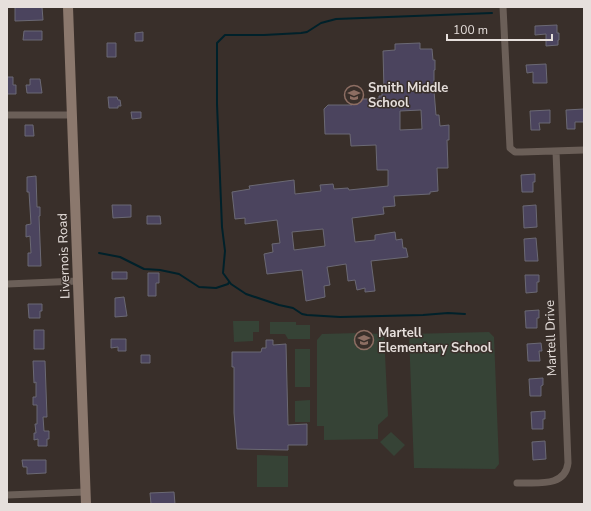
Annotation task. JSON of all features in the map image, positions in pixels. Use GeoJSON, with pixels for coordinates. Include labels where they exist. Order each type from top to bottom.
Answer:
{"type":"FeatureCollection","features":[{"type":"Feature","properties":{"kind":"main road","name":"Livernois Road"},"geometry":{"type":"LineString","coordinates":[[68,7],[86,504]]}},
{"type":"Feature","properties":{"kind":"street"},"geometry":{"type":"LineString","coordinates":[[503,7],[510,148],[512,151],[522,152],[584,150]]}},
{"type":"Feature","properties":{"kind":"street"},"geometry":{"type":"LineString","coordinates":[[7,115],[72,115]]}},
{"type":"Feature","properties":{"kind":"street","name":"Martell Drive"},"geometry":{"type":"LineString","coordinates":[[517,483],[556,481],[566,472],[568,463],[556,151]]}},
{"type":"Feature","properties":{"kind":"street"},"geometry":{"type":"LineString","coordinates":[[7,284],[78,281]]}},
{"type":"Feature","properties":{"kind":"street"},"geometry":{"type":"LineString","coordinates":[[7,495],[85,492]]}},
{"type":"Feature","properties":{"kind":"green space"},"geometry":{"type":"Polygon","coordinates":[[[233,321],[259,321],[259,332],[253,332],[253,341],[234,342],[233,321]]]}},
{"type":"Feature","properties":{"kind":"green space"},"geometry":{"type":"Polygon","coordinates":[[[270,322],[296,322],[296,325],[310,325],[310,339],[288,339],[285,334],[270,334],[270,322]]]}},
{"type":"Feature","properties":{"kind":"green space"},"geometry":{"type":"Polygon","coordinates":[[[489,332],[494,337],[499,464],[495,469],[414,468],[409,334],[489,332]]]}},
{"type":"Feature","properties":{"kind":"green space"},"geometry":{"type":"Polygon","coordinates":[[[322,334],[384,334],[388,416],[378,425],[378,439],[324,440],[324,426],[317,426],[317,340],[322,334]]]}},
{"type":"Feature","properties":{"kind":"green space"},"geometry":{"type":"Polygon","coordinates":[[[295,349],[310,349],[310,387],[295,387],[295,349]]]}},
{"type":"Feature","properties":{"kind":"green space"},"geometry":{"type":"Polygon","coordinates":[[[310,400],[310,422],[295,422],[295,401],[310,400]]]}},
{"type":"Feature","properties":{"kind":"green space"},"geometry":{"type":"Polygon","coordinates":[[[391,432],[405,445],[394,456],[380,442],[391,432]]]}},
{"type":"Feature","properties":{"kind":"green space"},"geometry":{"type":"Polygon","coordinates":[[[257,455],[288,456],[288,487],[257,487],[257,455]]]}},
{"type":"Feature","properties":{"kind":"building"},"geometry":{"type":"Polygon","coordinates":[[[15,7],[42,7],[43,20],[15,21],[15,7]]]}},
{"type":"Feature","properties":{"kind":"building"},"geometry":{"type":"Polygon","coordinates":[[[557,25],[557,33],[559,33],[558,45],[546,46],[546,34],[535,35],[535,26],[557,25]]]}},
{"type":"Feature","properties":{"kind":"building"},"geometry":{"type":"Polygon","coordinates":[[[24,31],[42,31],[42,40],[23,40],[24,31]]]}},
{"type":"Feature","properties":{"kind":"building"},"geometry":{"type":"Polygon","coordinates":[[[143,32],[143,41],[135,41],[135,33],[143,32]]]}},
{"type":"Feature","properties":{"kind":"building"},"geometry":{"type":"Polygon","coordinates":[[[107,43],[116,43],[116,57],[107,57],[107,43]]]}},
{"type":"Feature","properties":{"kind":"building"},"geometry":{"type":"Polygon","coordinates":[[[420,43],[420,49],[432,49],[433,60],[435,60],[434,82],[436,91],[434,91],[436,115],[439,115],[440,126],[449,125],[449,140],[447,140],[448,168],[437,168],[438,191],[430,192],[430,194],[394,196],[395,206],[383,207],[384,214],[352,218],[355,242],[375,240],[375,235],[395,232],[396,240],[402,239],[403,248],[406,248],[408,257],[371,261],[375,291],[365,292],[365,288],[357,290],[355,280],[348,281],[346,264],[327,267],[330,285],[324,286],[325,297],[306,301],[302,270],[267,274],[264,254],[273,252],[272,244],[280,243],[277,220],[245,224],[245,218],[235,219],[232,192],[250,189],[249,186],[294,180],[295,194],[321,191],[320,185],[333,184],[334,189],[348,188],[349,190],[388,186],[388,170],[377,170],[376,145],[351,146],[350,134],[325,134],[324,109],[328,105],[352,105],[352,99],[379,99],[379,96],[382,96],[382,91],[384,90],[383,51],[395,50],[395,44],[420,43]],[[421,110],[400,111],[400,130],[422,129],[421,110]],[[323,229],[292,232],[294,250],[325,246],[323,229]]]}},
{"type":"Feature","properties":{"kind":"building"},"geometry":{"type":"Polygon","coordinates":[[[546,64],[547,83],[533,83],[533,72],[527,73],[526,65],[546,64]]]}},
{"type":"Feature","properties":{"kind":"building"},"geometry":{"type":"Polygon","coordinates":[[[7,77],[13,77],[13,85],[16,85],[16,94],[7,94],[7,77]]]}},
{"type":"Feature","properties":{"kind":"building"},"geometry":{"type":"Polygon","coordinates":[[[30,79],[40,79],[42,93],[27,93],[26,85],[30,85],[30,79]]]}},
{"type":"Feature","properties":{"kind":"building"},"geometry":{"type":"Polygon","coordinates":[[[108,97],[117,97],[118,100],[120,100],[121,106],[118,106],[118,108],[109,108],[108,97]]]}},
{"type":"Feature","properties":{"kind":"building"},"geometry":{"type":"Polygon","coordinates":[[[584,109],[584,122],[575,122],[575,129],[567,129],[566,110],[584,109]]]}},
{"type":"Feature","properties":{"kind":"building"},"geometry":{"type":"Polygon","coordinates":[[[550,110],[550,123],[539,123],[540,130],[531,130],[530,111],[550,110]]]}},
{"type":"Feature","properties":{"kind":"building"},"geometry":{"type":"Polygon","coordinates":[[[131,112],[141,112],[141,118],[132,119],[131,112]]]}},
{"type":"Feature","properties":{"kind":"building"},"geometry":{"type":"Polygon","coordinates":[[[25,125],[33,125],[34,136],[25,136],[25,125]]]}},
{"type":"Feature","properties":{"kind":"building"},"geometry":{"type":"Polygon","coordinates":[[[535,174],[533,192],[522,192],[521,175],[535,174]]]}},
{"type":"Feature","properties":{"kind":"building"},"geometry":{"type":"Polygon","coordinates":[[[36,176],[37,207],[40,207],[41,266],[28,266],[28,253],[31,253],[30,236],[26,237],[26,225],[31,224],[29,192],[27,192],[27,177],[36,176]]]}},
{"type":"Feature","properties":{"kind":"building"},"geometry":{"type":"Polygon","coordinates":[[[112,205],[131,205],[131,217],[113,218],[112,205]]]}},
{"type":"Feature","properties":{"kind":"building"},"geometry":{"type":"Polygon","coordinates":[[[536,205],[537,227],[524,228],[523,206],[536,205]]]}},
{"type":"Feature","properties":{"kind":"building"},"geometry":{"type":"Polygon","coordinates":[[[147,216],[160,216],[161,224],[147,224],[147,216]]]}},
{"type":"Feature","properties":{"kind":"building"},"geometry":{"type":"Polygon","coordinates":[[[536,238],[538,261],[525,261],[524,239],[536,238]]]}},
{"type":"Feature","properties":{"kind":"building"},"geometry":{"type":"Polygon","coordinates":[[[112,272],[127,272],[127,279],[112,279],[112,272]]]}},
{"type":"Feature","properties":{"kind":"building"},"geometry":{"type":"Polygon","coordinates":[[[148,273],[159,273],[159,283],[156,283],[156,296],[148,296],[148,273]]]}},
{"type":"Feature","properties":{"kind":"building"},"geometry":{"type":"Polygon","coordinates":[[[525,275],[539,275],[537,292],[526,293],[525,275]]]}},
{"type":"Feature","properties":{"kind":"building"},"geometry":{"type":"Polygon","coordinates":[[[124,297],[127,316],[115,317],[115,298],[124,297]]]}},
{"type":"Feature","properties":{"kind":"building"},"geometry":{"type":"Polygon","coordinates":[[[28,304],[42,304],[40,318],[29,318],[28,304]]]}},
{"type":"Feature","properties":{"kind":"building"},"geometry":{"type":"Polygon","coordinates":[[[539,310],[537,328],[526,328],[525,311],[539,310]]]}},
{"type":"Feature","properties":{"kind":"building"},"geometry":{"type":"Polygon","coordinates":[[[34,330],[44,330],[44,349],[34,349],[34,330]]]}},
{"type":"Feature","properties":{"kind":"building"},"geometry":{"type":"Polygon","coordinates":[[[111,339],[126,339],[126,351],[118,351],[118,347],[111,348],[111,339]]]}},
{"type":"Feature","properties":{"kind":"building"},"geometry":{"type":"Polygon","coordinates":[[[266,340],[273,340],[273,345],[286,344],[288,425],[307,424],[307,445],[288,445],[288,450],[237,449],[234,413],[234,367],[232,367],[232,352],[261,352],[262,348],[266,348],[266,340]]]}},
{"type":"Feature","properties":{"kind":"building"},"geometry":{"type":"Polygon","coordinates":[[[541,343],[542,351],[539,351],[540,361],[528,361],[527,344],[541,343]]]}},
{"type":"Feature","properties":{"kind":"building"},"geometry":{"type":"Polygon","coordinates":[[[141,355],[150,355],[150,363],[141,363],[141,355]]]}},
{"type":"Feature","properties":{"kind":"building"},"geometry":{"type":"Polygon","coordinates":[[[33,361],[45,361],[47,417],[43,417],[44,431],[49,431],[47,446],[38,446],[38,439],[34,440],[34,433],[36,433],[35,424],[37,424],[37,405],[33,405],[33,397],[36,397],[36,382],[34,383],[33,361]]]}},
{"type":"Feature","properties":{"kind":"building"},"geometry":{"type":"Polygon","coordinates":[[[543,378],[541,396],[530,396],[529,379],[543,378]]]}},
{"type":"Feature","properties":{"kind":"building"},"geometry":{"type":"Polygon","coordinates":[[[545,411],[543,429],[532,429],[531,412],[545,411]]]}},
{"type":"Feature","properties":{"kind":"building"},"geometry":{"type":"Polygon","coordinates":[[[545,441],[546,459],[533,460],[532,442],[545,441]]]}},
{"type":"Feature","properties":{"kind":"building"},"geometry":{"type":"Polygon","coordinates":[[[22,460],[46,460],[46,473],[27,474],[27,467],[23,467],[22,460]]]}},
{"type":"Feature","properties":{"kind":"building"},"geometry":{"type":"Polygon","coordinates":[[[174,492],[175,504],[151,504],[150,493],[174,492]]]}},
{"type":"Feature","properties":{"kind":"waterway"},"geometry":{"type":"LineString","coordinates":[[465,314],[448,313],[340,317],[307,315],[302,314],[293,308],[246,294],[231,284],[223,273],[225,251],[222,227],[217,104],[217,43],[225,35],[264,35],[307,32],[321,23],[336,19],[492,13]]}},
{"type":"Feature","properties":{"kind":"waterway"},"geometry":{"type":"LineString","coordinates":[[99,253],[120,257],[144,269],[160,270],[179,274],[199,287],[216,288],[228,284],[229,282]]}},
{"type":"Feature","properties":{"kind":"place","name":"Smith Middle School"},"geometry":{"type":"Point","coordinates":[354,95]}},
{"type":"Feature","properties":{"kind":"place","name":"Martell Elementary School"},"geometry":{"type":"Point","coordinates":[364,340]}}]}
